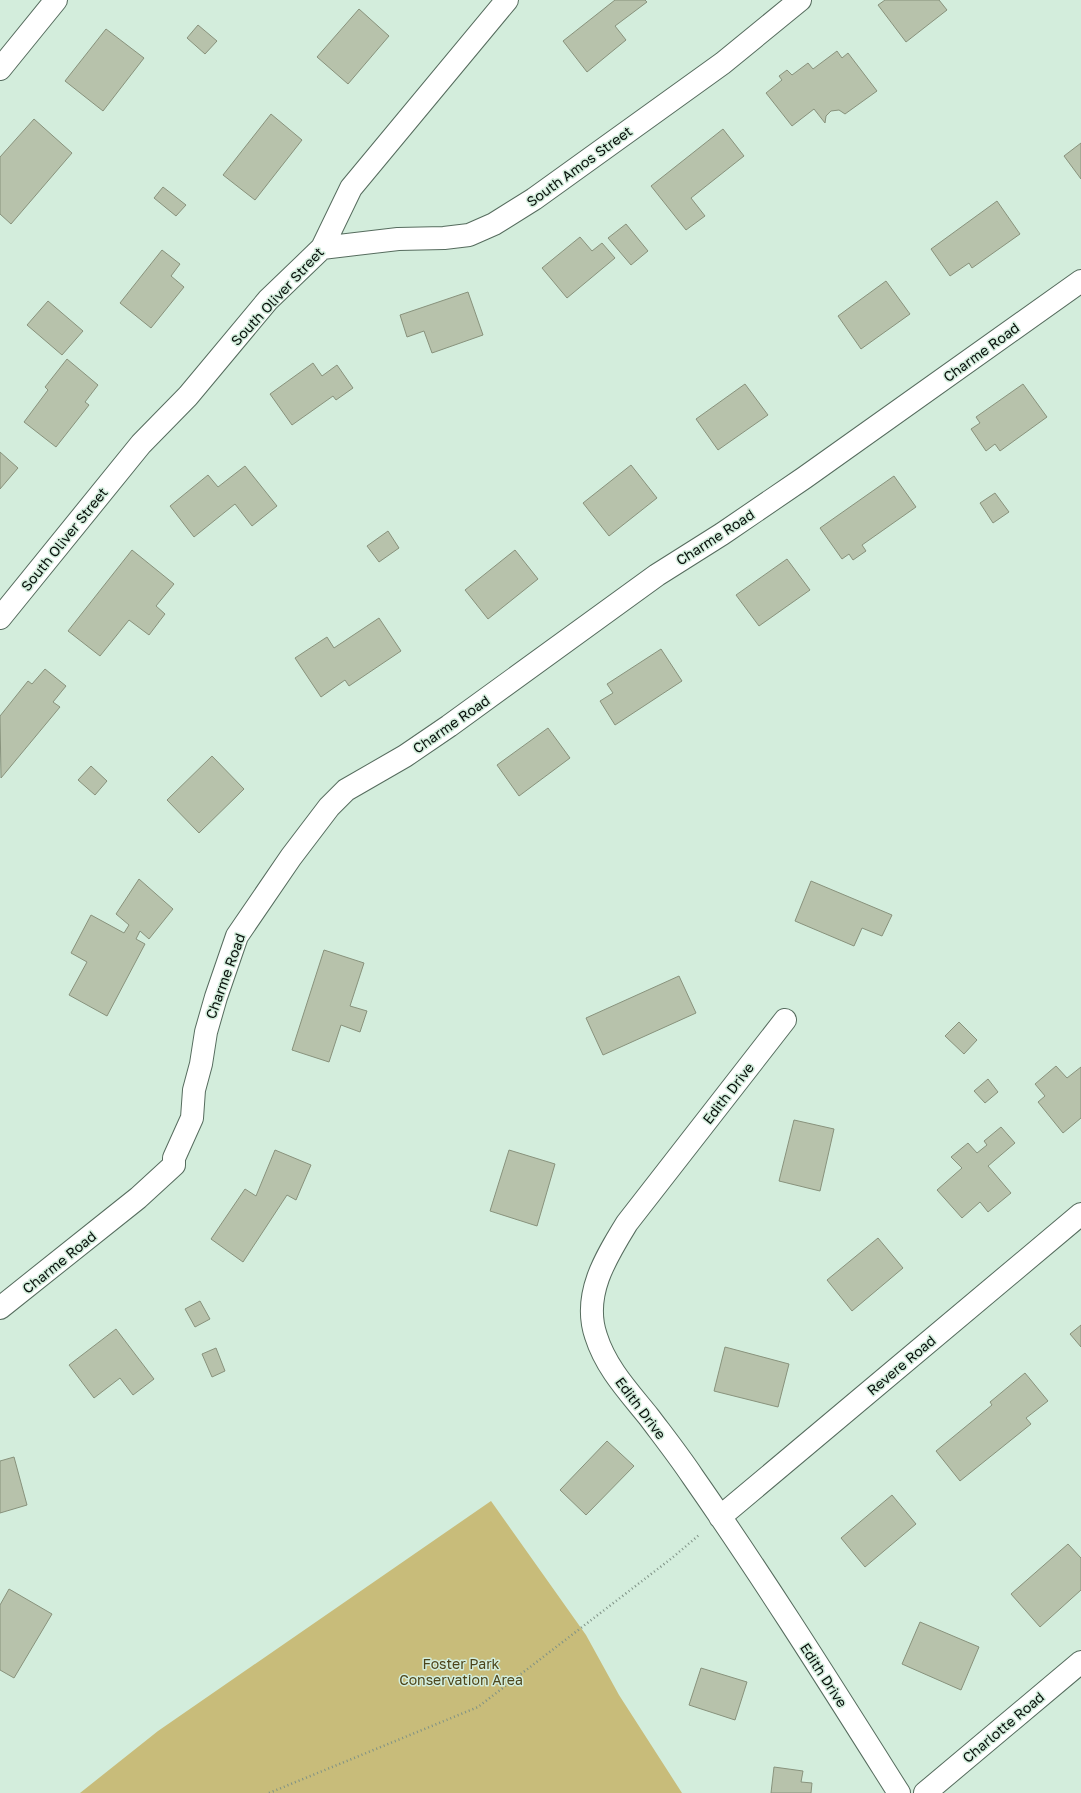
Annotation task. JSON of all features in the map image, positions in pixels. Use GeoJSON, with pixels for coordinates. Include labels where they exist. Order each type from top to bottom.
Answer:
{"type":"FeatureCollection","features":[{"type":"Feature","properties":{"kind":"street"},"geometry":{"type":"LineString","coordinates":[[0,69],[56,0]]}},
{"type":"Feature","properties":{"kind":"street","name":"South Oliver Street"},"geometry":{"type":"LineString","coordinates":[[0,618],[141,444],[188,396],[268,300],[322,248],[351,188],[507,0]]}},
{"type":"Feature","properties":{"kind":"street","name":"South Amos Street"},"geometry":{"type":"LineString","coordinates":[[322,248],[398,239],[444,238],[469,234],[494,224],[534,199],[723,63],[800,0]]}},
{"type":"Feature","properties":{"kind":"street","name":"Charme Road"},"geometry":{"type":"LineString","coordinates":[[0,1308],[138,1198],[174,1165],[174,1158],[192,1118],[194,1090],[201,1064],[206,1032],[216,997],[237,936],[278,874],[329,807],[346,790],[406,756],[657,575],[722,534],[804,478],[1081,281]]}},
{"type":"Feature","properties":{"kind":"street","name":"Edith Drive"},"geometry":{"type":"LineString","coordinates":[[785,1020],[627,1223],[609,1251],[596,1281],[591,1308],[595,1335],[621,1383],[692,1475],[899,1793]]}},
{"type":"Feature","properties":{"kind":"street","name":"Revere Road"},"geometry":{"type":"LineString","coordinates":[[720,1517],[1081,1214]]}},
{"type":"Feature","properties":{"kind":"street","name":"Charlotte Road"},"geometry":{"type":"LineString","coordinates":[[925,1793],[1081,1662]]}},
{"type":"Feature","properties":{"kind":"path"},"geometry":{"type":"LineString","coordinates":[[269,1793],[478,1707],[672,1558],[720,1517]]}},
{"type":"Feature","properties":{"kind":"green space","name":"Foster Park Conservation Area"},"geometry":{"type":"Polygon","coordinates":[[[491,1501],[586,1635],[619,1695],[682,1793],[80,1793],[158,1731],[491,1501]]]}},
{"type":"Feature","properties":{"kind":"building"},"geometry":{"type":"Polygon","coordinates":[[[615,0],[645,0],[647,2],[615,26],[626,40],[587,72],[563,41],[615,0]]]}},
{"type":"Feature","properties":{"kind":"building"},"geometry":{"type":"Polygon","coordinates":[[[885,0],[939,0],[947,10],[906,42],[878,5],[885,0]]]}},
{"type":"Feature","properties":{"kind":"building"},"geometry":{"type":"Polygon","coordinates":[[[359,9],[389,36],[348,84],[317,57],[359,9]]]}},
{"type":"Feature","properties":{"kind":"building"},"geometry":{"type":"Polygon","coordinates":[[[198,25],[217,41],[205,54],[187,38],[198,25]]]}},
{"type":"Feature","properties":{"kind":"building"},"geometry":{"type":"Polygon","coordinates":[[[106,29],[144,58],[103,111],[65,81],[106,29]]]}},
{"type":"Feature","properties":{"kind":"building"},"geometry":{"type":"Polygon","coordinates":[[[837,51],[842,58],[848,53],[877,91],[845,114],[839,110],[831,111],[826,116],[825,123],[814,109],[792,126],[766,93],[782,80],[779,76],[787,70],[792,75],[808,63],[813,69],[837,51]]]}},
{"type":"Feature","properties":{"kind":"building"},"geometry":{"type":"Polygon","coordinates":[[[271,114],[302,140],[255,200],[223,175],[271,114]]]}},
{"type":"Feature","properties":{"kind":"building"},"geometry":{"type":"Polygon","coordinates":[[[34,119],[72,153],[11,224],[0,214],[0,157],[34,119]]]}},
{"type":"Feature","properties":{"kind":"building"},"geometry":{"type":"Polygon","coordinates":[[[723,129],[744,156],[691,198],[705,216],[686,230],[651,186],[723,129]]]}},
{"type":"Feature","properties":{"kind":"building"},"geometry":{"type":"Polygon","coordinates":[[[1081,143],[1081,179],[1064,156],[1081,143]]]}},
{"type":"Feature","properties":{"kind":"building"},"geometry":{"type":"Polygon","coordinates":[[[163,187],[186,205],[176,216],[154,198],[163,187]]]}},
{"type":"Feature","properties":{"kind":"building"},"geometry":{"type":"Polygon","coordinates":[[[997,201],[1020,234],[972,268],[969,263],[950,276],[931,249],[997,201]]]}},
{"type":"Feature","properties":{"kind":"building"},"geometry":{"type":"Polygon","coordinates":[[[626,224],[648,251],[631,265],[608,238],[626,224]]]}},
{"type":"Feature","properties":{"kind":"building"},"geometry":{"type":"Polygon","coordinates":[[[580,237],[592,251],[602,243],[615,258],[567,298],[542,268],[580,237]]]}},
{"type":"Feature","properties":{"kind":"building"},"geometry":{"type":"Polygon","coordinates":[[[162,250],[180,264],[171,276],[184,287],[151,328],[120,303],[162,250]]]}},
{"type":"Feature","properties":{"kind":"building"},"geometry":{"type":"Polygon","coordinates":[[[886,281],[910,314],[861,349],[838,316],[886,281]]]}},
{"type":"Feature","properties":{"kind":"building"},"geometry":{"type":"Polygon","coordinates":[[[468,292],[483,335],[432,353],[424,331],[407,337],[400,315],[468,292]]]}},
{"type":"Feature","properties":{"kind":"building"},"geometry":{"type":"Polygon","coordinates":[[[48,301],[83,331],[62,355],[27,325],[48,301]]]}},
{"type":"Feature","properties":{"kind":"building"},"geometry":{"type":"Polygon","coordinates":[[[67,359],[98,385],[85,402],[89,405],[56,447],[24,422],[48,390],[45,387],[67,359]]]}},
{"type":"Feature","properties":{"kind":"building"},"geometry":{"type":"Polygon","coordinates":[[[313,363],[322,376],[337,365],[353,388],[336,400],[333,396],[292,425],[270,394],[313,363]]]}},
{"type":"Feature","properties":{"kind":"building"},"geometry":{"type":"Polygon","coordinates":[[[745,384],[768,415],[718,450],[696,419],[745,384]]]}},
{"type":"Feature","properties":{"kind":"building"},"geometry":{"type":"Polygon","coordinates":[[[1023,384],[1047,417],[1000,451],[995,444],[986,451],[971,429],[980,423],[976,417],[1023,384]]]}},
{"type":"Feature","properties":{"kind":"building"},"geometry":{"type":"Polygon","coordinates":[[[0,452],[18,468],[0,489],[0,452]]]}},
{"type":"Feature","properties":{"kind":"building"},"geometry":{"type":"Polygon","coordinates":[[[631,465],[657,498],[609,536],[583,503],[631,465]]]}},
{"type":"Feature","properties":{"kind":"building"},"geometry":{"type":"Polygon","coordinates":[[[245,466],[277,506],[252,526],[235,504],[194,537],[170,506],[208,475],[218,487],[245,466]]]}},
{"type":"Feature","properties":{"kind":"building"},"geometry":{"type":"Polygon","coordinates":[[[894,476],[916,507],[862,545],[866,551],[853,560],[849,554],[842,559],[820,528],[894,476]]]}},
{"type":"Feature","properties":{"kind":"building"},"geometry":{"type":"Polygon","coordinates":[[[995,493],[1009,512],[993,523],[980,503],[995,493]]]}},
{"type":"Feature","properties":{"kind":"building"},"geometry":{"type":"Polygon","coordinates":[[[388,531],[399,548],[379,562],[367,546],[388,531]]]}},
{"type":"Feature","properties":{"kind":"building"},"geometry":{"type":"Polygon","coordinates":[[[132,550],[174,584],[156,606],[165,614],[149,635],[129,620],[100,656],[68,631],[132,550]]]}},
{"type":"Feature","properties":{"kind":"building"},"geometry":{"type":"Polygon","coordinates":[[[515,550],[538,579],[488,619],[465,590],[515,550]]]}},
{"type":"Feature","properties":{"kind":"building"},"geometry":{"type":"Polygon","coordinates":[[[787,559],[810,590],[759,626],[736,595],[787,559]]]}},
{"type":"Feature","properties":{"kind":"building"},"geometry":{"type":"Polygon","coordinates":[[[379,618],[401,651],[349,686],[345,680],[321,697],[295,658],[327,637],[334,648],[379,618]]]}},
{"type":"Feature","properties":{"kind":"building"},"geometry":{"type":"Polygon","coordinates":[[[661,649],[682,681],[615,725],[600,701],[613,693],[607,684],[661,649]]]}},
{"type":"Feature","properties":{"kind":"building"},"geometry":{"type":"Polygon","coordinates":[[[45,669],[66,686],[53,702],[60,707],[1,778],[0,716],[28,681],[32,684],[45,669]]]}},
{"type":"Feature","properties":{"kind":"building"},"geometry":{"type":"Polygon","coordinates":[[[548,728],[570,758],[519,796],[497,765],[548,728]]]}},
{"type":"Feature","properties":{"kind":"building"},"geometry":{"type":"Polygon","coordinates":[[[212,756],[244,789],[199,833],[167,800],[212,756]]]}},
{"type":"Feature","properties":{"kind":"building"},"geometry":{"type":"Polygon","coordinates":[[[91,766],[107,781],[95,795],[78,780],[91,766]]]}},
{"type":"Feature","properties":{"kind":"building"},"geometry":{"type":"Polygon","coordinates":[[[139,879],[173,909],[149,939],[140,931],[136,939],[145,944],[107,1016],[69,995],[87,962],[71,953],[91,915],[124,933],[129,925],[116,914],[139,879]]]}},
{"type":"Feature","properties":{"kind":"building"},"geometry":{"type":"Polygon","coordinates":[[[811,881],[892,915],[882,936],[862,928],[854,946],[795,921],[811,881]]]}},
{"type":"Feature","properties":{"kind":"building"},"geometry":{"type":"Polygon","coordinates":[[[324,950],[364,963],[350,1006],[367,1011],[360,1032],[341,1025],[329,1062],[292,1050],[324,950]]]}},
{"type":"Feature","properties":{"kind":"building"},"geometry":{"type":"Polygon","coordinates":[[[679,976],[696,1013],[603,1055],[586,1018],[679,976]]]}},
{"type":"Feature","properties":{"kind":"building"},"geometry":{"type":"Polygon","coordinates":[[[959,1022],[977,1040],[964,1054],[945,1036],[959,1022]]]}},
{"type":"Feature","properties":{"kind":"building"},"geometry":{"type":"Polygon","coordinates":[[[1056,1066],[1067,1078],[1081,1067],[1081,1118],[1063,1133],[1038,1102],[1045,1096],[1035,1084],[1056,1066]]]}},
{"type":"Feature","properties":{"kind":"building"},"geometry":{"type":"Polygon","coordinates":[[[988,1079],[998,1092],[985,1103],[974,1091],[988,1079]]]}},
{"type":"Feature","properties":{"kind":"building"},"geometry":{"type":"Polygon","coordinates":[[[794,1120],[834,1129],[820,1191],[779,1181],[794,1120]]]}},
{"type":"Feature","properties":{"kind":"building"},"geometry":{"type":"Polygon","coordinates":[[[1001,1127],[1015,1143],[988,1166],[1011,1193],[988,1212],[980,1202],[962,1218],[937,1190],[962,1168],[951,1157],[968,1143],[977,1153],[987,1145],[984,1141],[1001,1127]]]}},
{"type":"Feature","properties":{"kind":"building"},"geometry":{"type":"Polygon","coordinates":[[[275,1150],[311,1165],[296,1200],[287,1195],[243,1262],[211,1239],[245,1189],[256,1196],[275,1150]]]}},
{"type":"Feature","properties":{"kind":"building"},"geometry":{"type":"Polygon","coordinates":[[[509,1150],[555,1164],[537,1226],[490,1211],[509,1150]]]}},
{"type":"Feature","properties":{"kind":"building"},"geometry":{"type":"Polygon","coordinates":[[[878,1238],[903,1268],[852,1311],[827,1280],[878,1238]]]}},
{"type":"Feature","properties":{"kind":"building"},"geometry":{"type":"Polygon","coordinates":[[[200,1301],[210,1319],[195,1327],[185,1309],[200,1301]]]}},
{"type":"Feature","properties":{"kind":"building"},"geometry":{"type":"Polygon","coordinates":[[[1081,1325],[1081,1347],[1070,1334],[1081,1325]]]}},
{"type":"Feature","properties":{"kind":"building"},"geometry":{"type":"Polygon","coordinates":[[[116,1329],[154,1379],[133,1395],[120,1378],[94,1398],[69,1365],[116,1329]]]}},
{"type":"Feature","properties":{"kind":"building"},"geometry":{"type":"Polygon","coordinates":[[[725,1347],[789,1364],[778,1407],[714,1391],[725,1347]]]}},
{"type":"Feature","properties":{"kind":"building"},"geometry":{"type":"Polygon","coordinates":[[[216,1348],[225,1371],[212,1377],[202,1354],[216,1348]]]}},
{"type":"Feature","properties":{"kind":"building"},"geometry":{"type":"Polygon","coordinates":[[[1025,1373],[1048,1401],[1026,1418],[1031,1424],[960,1481],[936,1451],[992,1405],[990,1402],[1025,1373]]]}},
{"type":"Feature","properties":{"kind":"building"},"geometry":{"type":"Polygon","coordinates":[[[607,1441],[634,1466],[586,1515],[560,1490],[607,1441]]]}},
{"type":"Feature","properties":{"kind":"building"},"geometry":{"type":"Polygon","coordinates":[[[14,1457],[27,1505],[0,1513],[0,1461],[14,1457]]]}},
{"type":"Feature","properties":{"kind":"building"},"geometry":{"type":"Polygon","coordinates":[[[892,1495],[916,1524],[865,1567],[841,1538],[892,1495]]]}},
{"type":"Feature","properties":{"kind":"building"},"geometry":{"type":"Polygon","coordinates":[[[1068,1544],[1081,1558],[1081,1590],[1040,1627],[1011,1594],[1068,1544]]]}},
{"type":"Feature","properties":{"kind":"building"},"geometry":{"type":"Polygon","coordinates":[[[9,1589],[52,1614],[14,1678],[0,1670],[0,1605],[9,1589]]]}},
{"type":"Feature","properties":{"kind":"building"},"geometry":{"type":"Polygon","coordinates":[[[920,1622],[979,1647],[961,1690],[902,1664],[920,1622]]]}},
{"type":"Feature","properties":{"kind":"building"},"geometry":{"type":"Polygon","coordinates":[[[701,1668],[747,1682],[735,1720],[689,1705],[701,1668]]]}},
{"type":"Feature","properties":{"kind":"building"},"geometry":{"type":"Polygon","coordinates":[[[774,1767],[803,1771],[801,1782],[812,1783],[811,1793],[771,1793],[774,1767]]]}}]}
